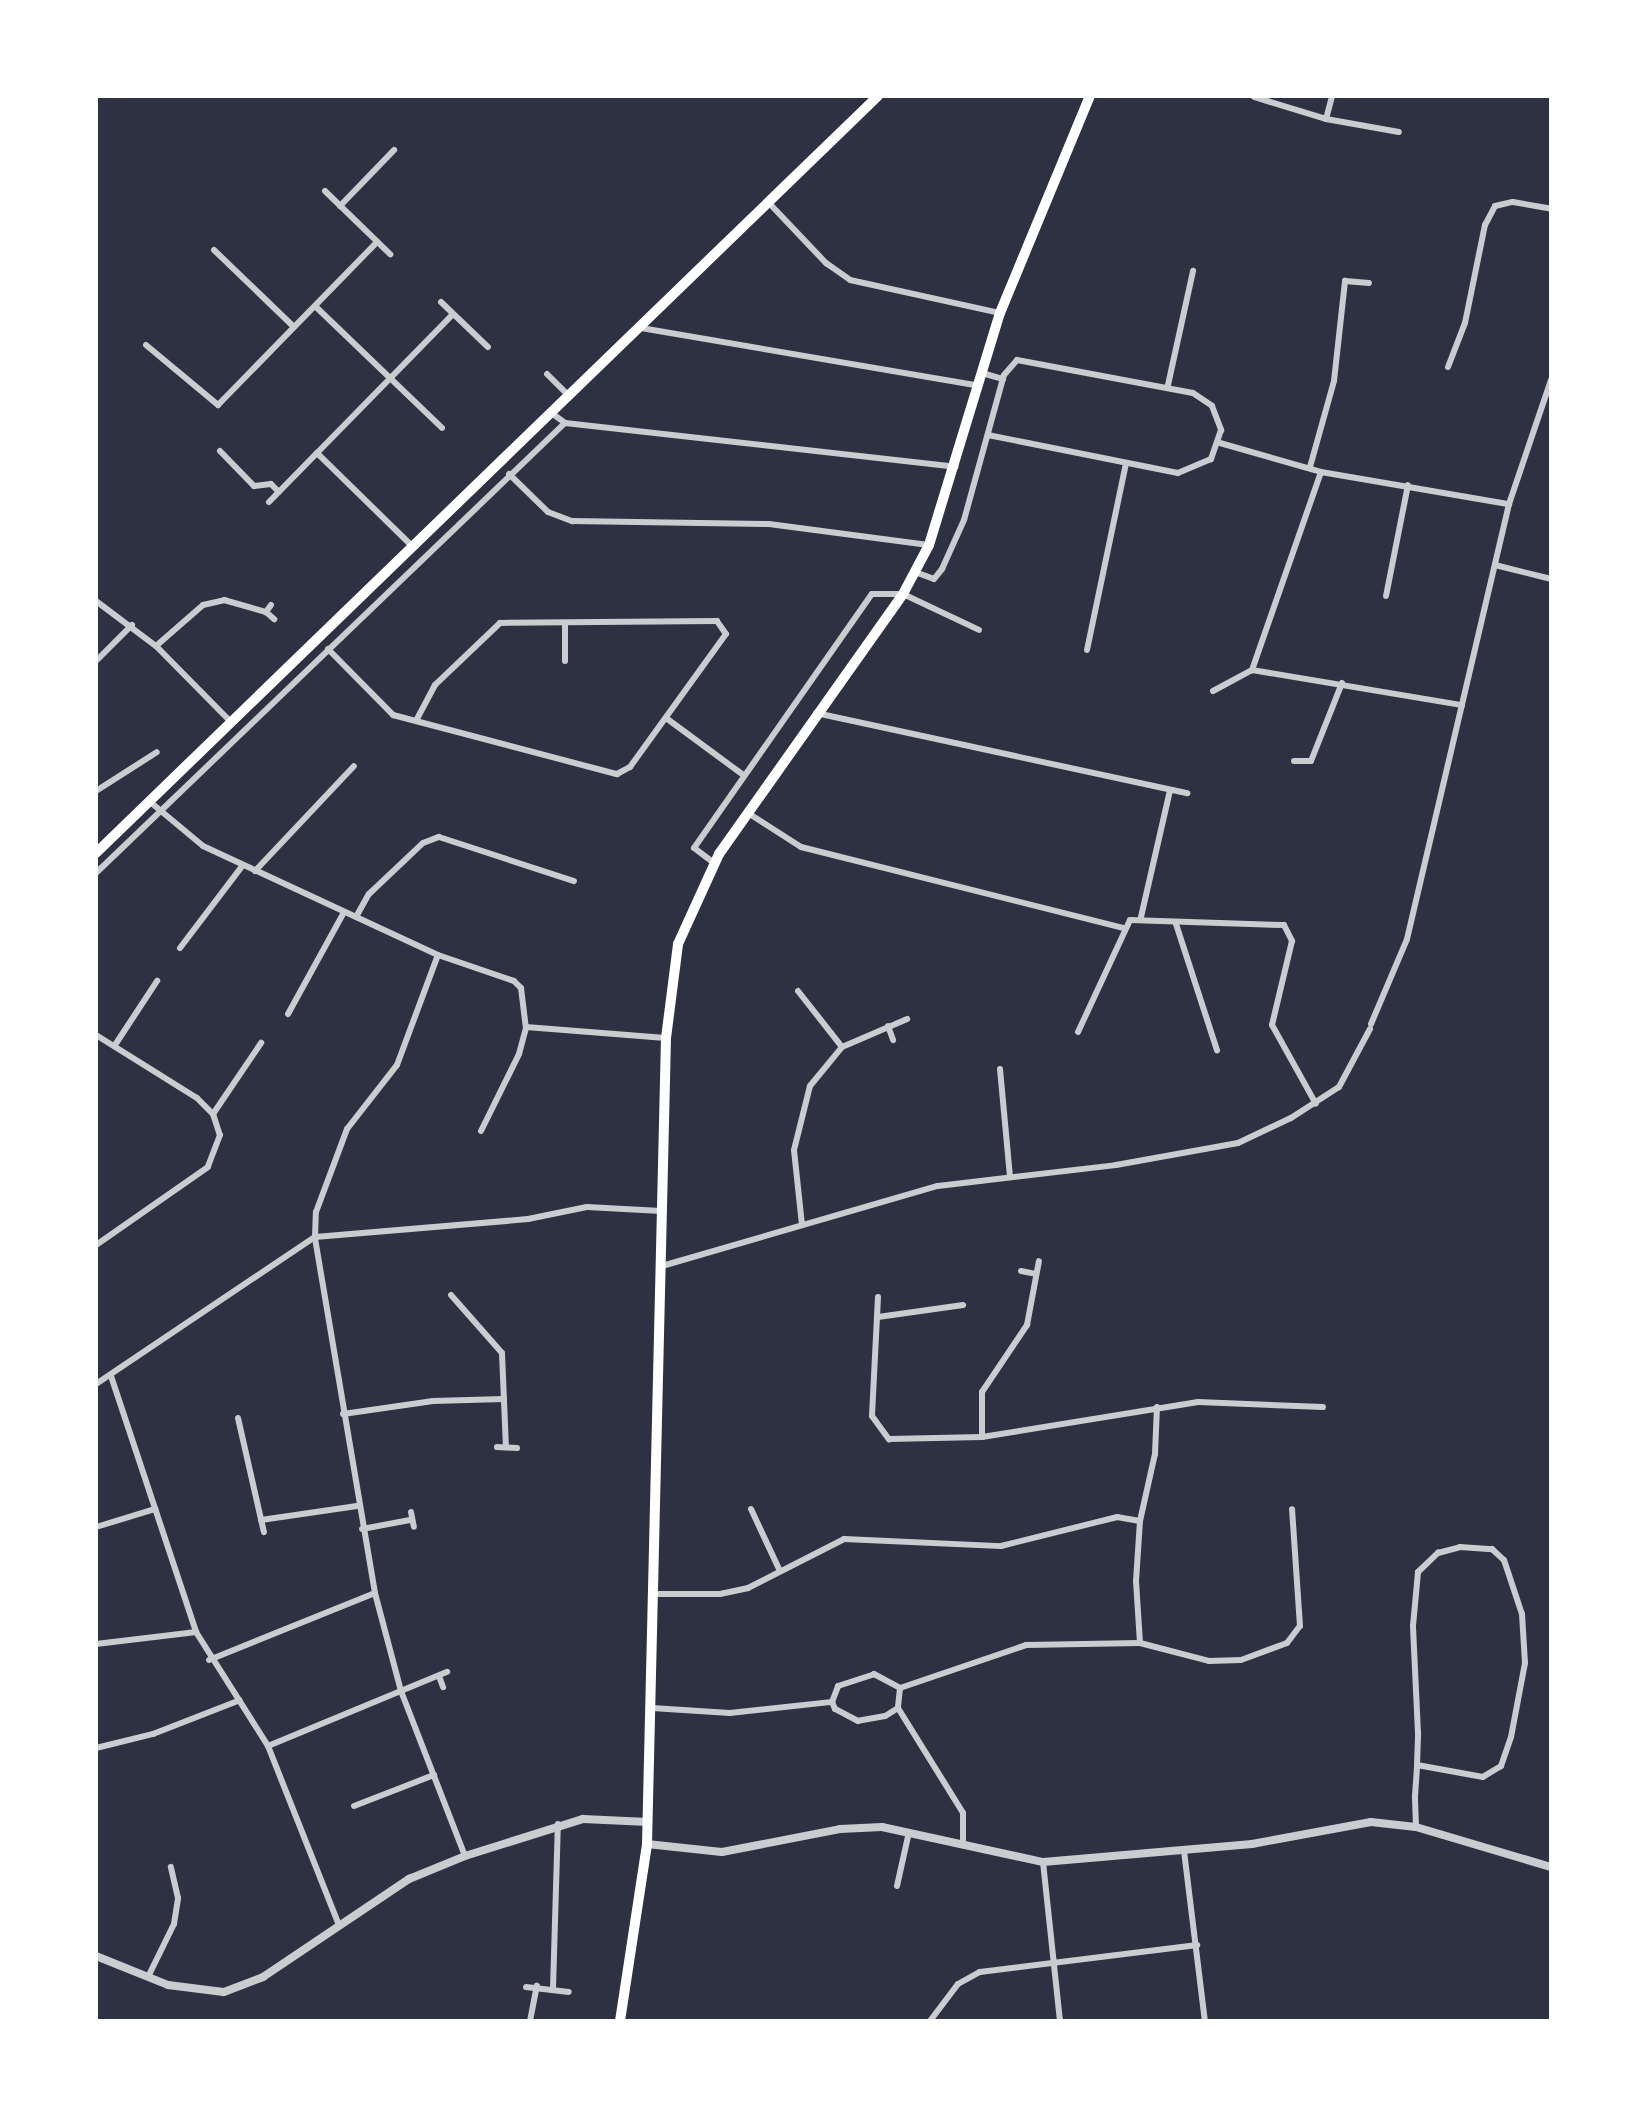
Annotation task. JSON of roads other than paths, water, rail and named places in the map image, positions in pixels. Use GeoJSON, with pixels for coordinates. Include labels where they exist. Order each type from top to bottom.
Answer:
{"type":"FeatureCollection","features":[{"type":"Feature","properties":{"kind":"main road"},"geometry":{"type":"LineString","coordinates":[[96,853],[410,544],[641,328],[878,96]]}},
{"type":"Feature","properties":{"kind":"main road"},"geometry":{"type":"LineString","coordinates":[[620,2021],[647,1844],[656,1594],[666,1038],[678,944],[714,863],[816,713],[903,594],[929,545],[956,467],[1000,313],[1090,96]]}},
{"type":"Feature","properties":{"kind":"street"},"geometry":{"type":"LineString","coordinates":[[1326,119],[1332,96]]}},
{"type":"Feature","properties":{"kind":"street"},"geometry":{"type":"LineString","coordinates":[[1254,97],[1326,119],[1399,132]]}},
{"type":"Feature","properties":{"kind":"street"},"geometry":{"type":"LineString","coordinates":[[340,206],[394,150]]}},
{"type":"Feature","properties":{"kind":"street"},"geometry":{"type":"LineString","coordinates":[[325,191],[390,254]]}},
{"type":"Feature","properties":{"kind":"street"},"geometry":{"type":"LineString","coordinates":[[1448,367],[1465,323],[1485,225],[1495,206],[1513,202],[1551,209]]}},
{"type":"Feature","properties":{"kind":"street"},"geometry":{"type":"LineString","coordinates":[[769,203],[826,263],[850,280],[1000,313]]}},
{"type":"Feature","properties":{"kind":"street"},"geometry":{"type":"LineString","coordinates":[[146,345],[218,405],[377,242]]}},
{"type":"Feature","properties":{"kind":"street"},"geometry":{"type":"LineString","coordinates":[[214,250],[294,327]]}},
{"type":"Feature","properties":{"kind":"street"},"geometry":{"type":"LineString","coordinates":[[1168,385],[1193,271]]}},
{"type":"Feature","properties":{"kind":"street"},"geometry":{"type":"LineString","coordinates":[[1310,467],[1334,381],[1345,281],[1369,283]]}},
{"type":"Feature","properties":{"kind":"street"},"geometry":{"type":"LineString","coordinates":[[441,302],[488,347]]}},
{"type":"Feature","properties":{"kind":"street"},"geometry":{"type":"LineString","coordinates":[[315,306],[442,428]]}},
{"type":"Feature","properties":{"kind":"street"},"geometry":{"type":"LineString","coordinates":[[269,502],[453,314]]}},
{"type":"Feature","properties":{"kind":"street"},"geometry":{"type":"LineString","coordinates":[[641,328],[979,386]]}},
{"type":"Feature","properties":{"kind":"street"},"geometry":{"type":"LineString","coordinates":[[915,572],[934,579],[942,569],[964,520],[1003,379],[1009,366],[1026,358],[1168,385],[1205,398],[1219,417],[1220,443],[1211,459],[1191,471],[1126,464],[988,435]]}},
{"type":"Feature","properties":{"kind":"street"},"geometry":{"type":"LineString","coordinates":[[982,373],[1003,379]]}},
{"type":"Feature","properties":{"kind":"street"},"geometry":{"type":"LineString","coordinates":[[547,374],[568,395]]}},
{"type":"Feature","properties":{"kind":"street"},"geometry":{"type":"LineString","coordinates":[[662,1266],[938,1186],[1201,1152],[1264,1132],[1316,1104],[1339,1087],[1370,1026],[1407,939],[1509,504],[1551,380]]}},
{"type":"Feature","properties":{"kind":"street"},"geometry":{"type":"LineString","coordinates":[[550,412],[565,423],[956,467]]}},
{"type":"Feature","properties":{"kind":"street"},"geometry":{"type":"LineString","coordinates":[[96,873],[565,423]]}},
{"type":"Feature","properties":{"kind":"street"},"geometry":{"type":"LineString","coordinates":[[1220,443],[1321,472],[1509,504]]}},
{"type":"Feature","properties":{"kind":"street"},"geometry":{"type":"LineString","coordinates":[[220,451],[254,486],[271,484],[279,492]]}},
{"type":"Feature","properties":{"kind":"street"},"geometry":{"type":"LineString","coordinates":[[317,453],[410,544]]}},
{"type":"Feature","properties":{"kind":"street"},"geometry":{"type":"LineString","coordinates":[[1087,650],[1126,464]]}},
{"type":"Feature","properties":{"kind":"street"},"geometry":{"type":"LineString","coordinates":[[1252,670],[1321,472]]}},
{"type":"Feature","properties":{"kind":"street"},"geometry":{"type":"LineString","coordinates":[[509,474],[548,512],[572,521],[769,524],[929,545]]}},
{"type":"Feature","properties":{"kind":"street"},"geometry":{"type":"LineString","coordinates":[[1386,596],[1408,485]]}},
{"type":"Feature","properties":{"kind":"street"},"geometry":{"type":"LineString","coordinates":[[1495,565],[1551,579]]}},
{"type":"Feature","properties":{"kind":"street"},"geometry":{"type":"LineString","coordinates":[[714,863],[694,848],[742,774],[872,594],[903,594],[979,630]]}},
{"type":"Feature","properties":{"kind":"street"},"geometry":{"type":"LineString","coordinates":[[156,646],[203,605],[224,600],[266,612],[274,619]]}},
{"type":"Feature","properties":{"kind":"street"},"geometry":{"type":"LineString","coordinates":[[96,601],[156,646],[230,721]]}},
{"type":"Feature","properties":{"kind":"street"},"geometry":{"type":"LineString","coordinates":[[266,612],[271,605]]}},
{"type":"Feature","properties":{"kind":"street"},"geometry":{"type":"LineString","coordinates":[[328,649],[393,715],[617,774],[630,767],[726,634],[723,624],[500,623],[435,685],[416,720]]}},
{"type":"Feature","properties":{"kind":"street"},"geometry":{"type":"LineString","coordinates":[[565,623],[565,661]]}},
{"type":"Feature","properties":{"kind":"street"},"geometry":{"type":"LineString","coordinates":[[96,661],[132,625]]}},
{"type":"Feature","properties":{"kind":"street"},"geometry":{"type":"LineString","coordinates":[[1213,691],[1252,670],[1462,705]]}},
{"type":"Feature","properties":{"kind":"street"},"geometry":{"type":"LineString","coordinates":[[271,680],[283,693]]}},
{"type":"Feature","properties":{"kind":"street"},"geometry":{"type":"LineString","coordinates":[[1294,761],[1311,761],[1342,683]]}},
{"type":"Feature","properties":{"kind":"street"},"geometry":{"type":"LineString","coordinates":[[816,713],[1187,793]]}},
{"type":"Feature","properties":{"kind":"street"},"geometry":{"type":"LineString","coordinates":[[666,718],[742,774]]}},
{"type":"Feature","properties":{"kind":"street"},"geometry":{"type":"LineString","coordinates":[[96,791],[157,752]]}},
{"type":"Feature","properties":{"kind":"street"},"geometry":{"type":"LineString","coordinates":[[255,871],[354,766]]}},
{"type":"Feature","properties":{"kind":"street"},"geometry":{"type":"LineString","coordinates":[[1141,917],[1170,790]]}},
{"type":"Feature","properties":{"kind":"street"},"geometry":{"type":"LineString","coordinates":[[148,801],[203,846],[438,955],[514,981],[521,988],[526,1027],[519,1054],[481,1131]]}},
{"type":"Feature","properties":{"kind":"street"},"geometry":{"type":"LineString","coordinates":[[747,813],[801,847],[1124,928]]}},
{"type":"Feature","properties":{"kind":"street"},"geometry":{"type":"LineString","coordinates":[[356,917],[369,894],[423,843],[439,837],[574,881]]}},
{"type":"Feature","properties":{"kind":"street"},"geometry":{"type":"LineString","coordinates":[[180,948],[243,865]]}},
{"type":"Feature","properties":{"kind":"street"},"geometry":{"type":"LineString","coordinates":[[288,1014],[344,912]]}},
{"type":"Feature","properties":{"kind":"street"},"geometry":{"type":"LineString","coordinates":[[1078,1032],[1124,928],[1141,917],[1176,924],[1271,922],[1291,934],[1272,1025],[1316,1104]]}},
{"type":"Feature","properties":{"kind":"street"},"geometry":{"type":"LineString","coordinates":[[1176,924],[1217,1050]]}},
{"type":"Feature","properties":{"kind":"street"},"geometry":{"type":"LineString","coordinates":[[438,955],[397,1065],[347,1129],[316,1212],[315,1237],[357,1506],[375,1593],[401,1691],[465,1856]]}},
{"type":"Feature","properties":{"kind":"street"},"geometry":{"type":"LineString","coordinates":[[115,1045],[157,981]]}},
{"type":"Feature","properties":{"kind":"street"},"geometry":{"type":"LineString","coordinates":[[798,991],[842,1047]]}},
{"type":"Feature","properties":{"kind":"street"},"geometry":{"type":"LineString","coordinates":[[802,1225],[794,1179],[797,1121],[810,1086],[842,1047],[907,1019]]}},
{"type":"Feature","properties":{"kind":"street"},"geometry":{"type":"LineString","coordinates":[[888,1026],[893,1040]]}},
{"type":"Feature","properties":{"kind":"street"},"geometry":{"type":"LineString","coordinates":[[526,1027],[666,1038]]}},
{"type":"Feature","properties":{"kind":"street"},"geometry":{"type":"LineString","coordinates":[[96,1035],[213,1114],[219,1146],[208,1167],[96,1245]]}},
{"type":"Feature","properties":{"kind":"street"},"geometry":{"type":"LineString","coordinates":[[213,1114],[261,1043]]}},
{"type":"Feature","properties":{"kind":"street"},"geometry":{"type":"LineString","coordinates":[[1000,1069],[1010,1176]]}},
{"type":"Feature","properties":{"kind":"street"},"geometry":{"type":"LineString","coordinates":[[96,1384],[315,1237],[528,1219],[587,1207],[662,1211]]}},
{"type":"Feature","properties":{"kind":"street"},"geometry":{"type":"LineString","coordinates":[[982,1437],[982,1392],[1023,1333],[1039,1261]]}},
{"type":"Feature","properties":{"kind":"street"},"geometry":{"type":"LineString","coordinates":[[1021,1271],[1036,1274]]}},
{"type":"Feature","properties":{"kind":"street"},"geometry":{"type":"LineString","coordinates":[[451,1295],[502,1353],[506,1447]]}},
{"type":"Feature","properties":{"kind":"street"},"geometry":{"type":"LineString","coordinates":[[878,1297],[872,1416],[882,1435],[898,1440],[982,1437],[1198,1402],[1323,1407]]}},
{"type":"Feature","properties":{"kind":"street"},"geometry":{"type":"LineString","coordinates":[[878,1317],[963,1305]]}},
{"type":"Feature","properties":{"kind":"street"},"geometry":{"type":"LineString","coordinates":[[111,1376],[196,1632],[209,1660],[240,1700],[268,1746],[339,1925]]}},
{"type":"Feature","properties":{"kind":"street"},"geometry":{"type":"LineString","coordinates":[[343,1414],[433,1401],[504,1399]]}},
{"type":"Feature","properties":{"kind":"street"},"geometry":{"type":"LineString","coordinates":[[1140,1643],[1136,1581],[1140,1521],[1155,1454],[1157,1407]]}},
{"type":"Feature","properties":{"kind":"street"},"geometry":{"type":"LineString","coordinates":[[238,1418],[264,1532]]}},
{"type":"Feature","properties":{"kind":"street"},"geometry":{"type":"LineString","coordinates":[[497,1447],[517,1448]]}},
{"type":"Feature","properties":{"kind":"street"},"geometry":{"type":"LineString","coordinates":[[261,1520],[357,1506]]}},
{"type":"Feature","properties":{"kind":"street"},"geometry":{"type":"LineString","coordinates":[[96,1527],[155,1509]]}},
{"type":"Feature","properties":{"kind":"street"},"geometry":{"type":"LineString","coordinates":[[751,1509],[779,1569]]}},
{"type":"Feature","properties":{"kind":"street"},"geometry":{"type":"LineString","coordinates":[[900,1688],[1026,1645],[1140,1643],[1209,1661],[1241,1660],[1287,1643],[1300,1626],[1292,1509]]}},
{"type":"Feature","properties":{"kind":"street"},"geometry":{"type":"LineString","coordinates":[[362,1529],[410,1516],[414,1527]]}},
{"type":"Feature","properties":{"kind":"street"},"geometry":{"type":"LineString","coordinates":[[656,1594],[720,1594],[748,1588],[779,1569],[844,1539],[1001,1546],[1117,1517],[1140,1521]]}},
{"type":"Feature","properties":{"kind":"street"},"geometry":{"type":"LineString","coordinates":[[1416,1827],[1413,1626],[1418,1572],[1438,1553],[1468,1547],[1492,1549],[1504,1560],[1522,1614],[1525,1663],[1511,1737],[1501,1766],[1483,1777],[1417,1765]]}},
{"type":"Feature","properties":{"kind":"street"},"geometry":{"type":"LineString","coordinates":[[209,1660],[375,1593]]}},
{"type":"Feature","properties":{"kind":"street"},"geometry":{"type":"LineString","coordinates":[[96,1644],[196,1632]]}},
{"type":"Feature","properties":{"kind":"street"},"geometry":{"type":"LineString","coordinates":[[268,1746],[447,1672]]}},
{"type":"Feature","properties":{"kind":"street"},"geometry":{"type":"LineString","coordinates":[[832,1702],[838,1686],[859,1675],[883,1676],[900,1688]]}},
{"type":"Feature","properties":{"kind":"street"},"geometry":{"type":"LineString","coordinates":[[439,1676],[443,1687]]}},
{"type":"Feature","properties":{"kind":"street"},"geometry":{"type":"LineString","coordinates":[[900,1688],[898,1708],[963,1813],[963,1846]]}},
{"type":"Feature","properties":{"kind":"street"},"geometry":{"type":"LineString","coordinates":[[96,1748],[153,1734],[240,1700]]}},
{"type":"Feature","properties":{"kind":"street"},"geometry":{"type":"LineString","coordinates":[[652,1708],[730,1713],[832,1702]]}},
{"type":"Feature","properties":{"kind":"street"},"geometry":{"type":"LineString","coordinates":[[832,1702],[843,1715],[858,1721],[885,1716],[898,1708]]}},
{"type":"Feature","properties":{"kind":"street"},"geometry":{"type":"LineString","coordinates":[[354,1806],[434,1775]]}},
{"type":"Feature","properties":{"kind":"street"},"geometry":{"type":"LineString","coordinates":[[96,1956],[148,1977],[204,1992],[240,1988],[409,1879],[465,1856],[558,1824],[596,1817],[648,1822]]}},
{"type":"Feature","properties":{"kind":"street"},"geometry":{"type":"LineString","coordinates":[[647,1844],[722,1852],[857,1826],[909,1832],[1043,1862],[1184,1851],[1371,1822],[1416,1827],[1551,1867]]}},
{"type":"Feature","properties":{"kind":"street"},"geometry":{"type":"LineString","coordinates":[[553,1989],[558,1824]]}},
{"type":"Feature","properties":{"kind":"street"},"geometry":{"type":"LineString","coordinates":[[897,1886],[909,1832]]}},
{"type":"Feature","properties":{"kind":"street"},"geometry":{"type":"LineString","coordinates":[[1184,1851],[1205,2021]]}},
{"type":"Feature","properties":{"kind":"street"},"geometry":{"type":"LineString","coordinates":[[1043,1862],[1060,2021]]}},
{"type":"Feature","properties":{"kind":"street"},"geometry":{"type":"LineString","coordinates":[[148,1977],[174,1924],[178,1898],[171,1867]]}},
{"type":"Feature","properties":{"kind":"street"},"geometry":{"type":"LineString","coordinates":[[930,2021],[958,1984],[980,1972],[1197,1945]]}},
{"type":"Feature","properties":{"kind":"street"},"geometry":{"type":"LineString","coordinates":[[530,2021],[537,1986]]}},
{"type":"Feature","properties":{"kind":"street"},"geometry":{"type":"LineString","coordinates":[[526,1987],[569,1992]]}}]}
